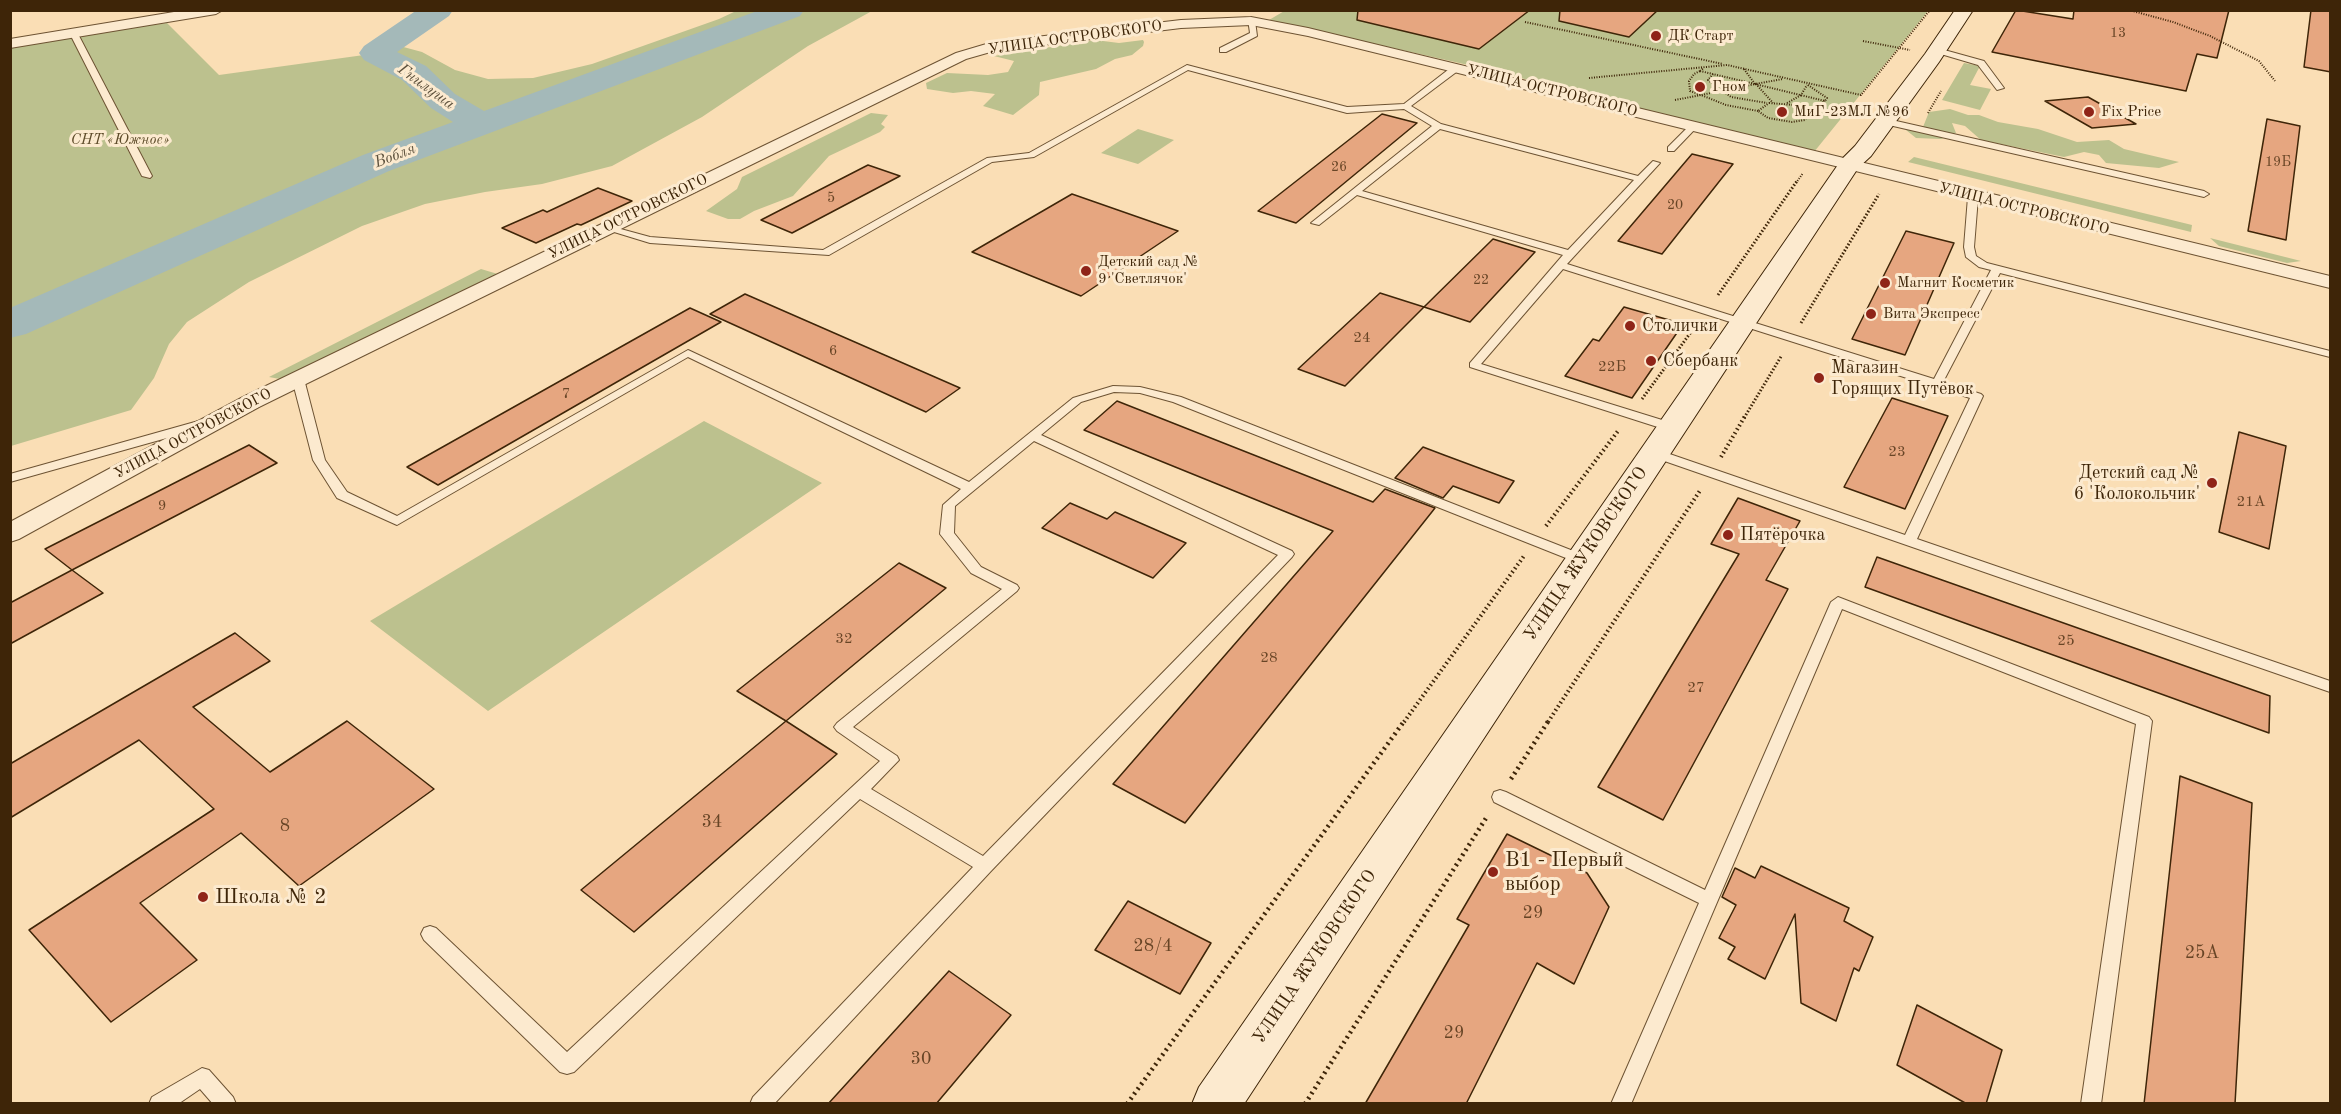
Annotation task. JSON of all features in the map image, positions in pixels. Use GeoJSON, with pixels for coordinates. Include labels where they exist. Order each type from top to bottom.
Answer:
{"type":"FeatureCollection","features":[{"type":"Feature","properties":{"kind":"street"},"geometry":{"type":"LineString","coordinates":[[10,44],[216,10]]}},
{"type":"Feature","properties":{"kind":"street"},"geometry":{"type":"LineString","coordinates":[[1251,21],[1270,10]]}},
{"type":"Feature","properties":{"kind":"street","name":"УЛИЦА ЖУКОВСКОГО"},"geometry":{"type":"LineString","coordinates":[[1216,1104],[1581,559],[1850,164],[1863,151],[1883,121],[1938,52],[1964,10]]}},
{"type":"Feature","properties":{"kind":"street","name":"УЛИЦА ОСТРОВСКОГО"},"geometry":{"type":"LineString","coordinates":[[10,532],[298,379],[961,56],[993,47],[1181,24],[1251,21],[1456,68],[1850,164],[1973,197],[2331,282]]}},
{"type":"Feature","properties":{"kind":"lane"},"geometry":{"type":"LineString","coordinates":[[1223,50],[1254,34],[1251,21]]}},
{"type":"Feature","properties":{"kind":"lane"},"geometry":{"type":"LineString","coordinates":[[74,34],[147,176]]}},
{"type":"Feature","properties":{"kind":"lane"},"geometry":{"type":"LineString","coordinates":[[1938,52],[1981,63],[2000,88]]}},
{"type":"Feature","properties":{"kind":"lane"},"geometry":{"type":"LineString","coordinates":[[1194,69],[1204,61]]}},
{"type":"Feature","properties":{"kind":"lane"},"geometry":{"type":"LineString","coordinates":[[606,228],[650,240],[825,253],[990,160],[1031,155],[1187,67],[1347,111],[1406,106],[1456,68]]}},
{"type":"Feature","properties":{"kind":"lane"},"geometry":{"type":"LineString","coordinates":[[1406,106],[1438,126],[1640,179]]}},
{"type":"Feature","properties":{"kind":"lane"},"geometry":{"type":"LineString","coordinates":[[1883,121],[2204,194]]}},
{"type":"Feature","properties":{"kind":"lane"},"geometry":{"type":"LineString","coordinates":[[1316,223],[1438,126]]}},
{"type":"Feature","properties":{"kind":"lane"},"geometry":{"type":"LineString","coordinates":[[1671,148],[1694,126]]}},
{"type":"Feature","properties":{"kind":"lane"},"geometry":{"type":"LineString","coordinates":[[1656,163],[1570,254],[1474,365],[1630,414],[1711,473],[2331,687]]}},
{"type":"Feature","properties":{"kind":"lane"},"geometry":{"type":"LineString","coordinates":[[1355,192],[1570,254]]}},
{"type":"Feature","properties":{"kind":"lane"},"geometry":{"type":"LineString","coordinates":[[1973,197],[1969,248],[1971,257],[1983,265],[2331,354]]}},
{"type":"Feature","properties":{"kind":"lane"},"geometry":{"type":"LineString","coordinates":[[1561,265],[1977,396],[1910,541]]}},
{"type":"Feature","properties":{"kind":"lane"},"geometry":{"type":"LineString","coordinates":[[1937,383],[1997,269]]}},
{"type":"Feature","properties":{"kind":"lane"},"geometry":{"type":"LineString","coordinates":[[298,379],[319,460],[342,495],[397,521],[688,353],[970,488]]}},
{"type":"Feature","properties":{"kind":"lane"},"geometry":{"type":"LineString","coordinates":[[430,934],[567,1065],[891,760],[842,727],[1012,588],[976,570],[947,534],[949,505],[1077,400],[1113,389],[1140,390],[1177,399],[1581,559]]}},
{"type":"Feature","properties":{"kind":"lane"},"geometry":{"type":"LineString","coordinates":[[10,478],[221,418]]}},
{"type":"Feature","properties":{"kind":"lane"},"geometry":{"type":"LineString","coordinates":[[760,1104],[985,866],[1287,554],[1034,436]]}},
{"type":"Feature","properties":{"kind":"lane"},"geometry":{"type":"LineString","coordinates":[[1621,1104],[1838,603],[2145,721],[2091,1104]]}},
{"type":"Feature","properties":{"kind":"lane"},"geometry":{"type":"LineString","coordinates":[[859,790],[985,866]]}},
{"type":"Feature","properties":{"kind":"lane"},"geometry":{"type":"LineString","coordinates":[[1500,797],[1709,900]]}},
{"type":"Feature","properties":{"kind":"lane"},"geometry":{"type":"LineString","coordinates":[[159,1104],[202,1077],[226,1104]]}},
{"type":"Feature","properties":{"kind":"path"},"geometry":{"type":"LineString","coordinates":[[1525,22],[1862,95],[1930,10]]}},
{"type":"Feature","properties":{"kind":"path"},"geometry":{"type":"LineString","coordinates":[[2128,10],[2173,22],[2210,36],[2259,61],[2275,81]]}},
{"type":"Feature","properties":{"kind":"path"},"geometry":{"type":"LineString","coordinates":[[1863,40],[1901,48],[1938,52],[1918,129]]}},
{"type":"Feature","properties":{"kind":"path"},"geometry":{"type":"LineString","coordinates":[[1590,78],[1727,65]]}},
{"type":"Feature","properties":{"kind":"path"},"geometry":{"type":"LineString","coordinates":[[1708,67],[1689,81],[1690,91],[1726,105],[1758,111],[1768,118],[1792,122],[1805,120],[1808,116],[1802,109]]}},
{"type":"Feature","properties":{"kind":"path"},"geometry":{"type":"LineString","coordinates":[[1744,69],[1774,104]]}},
{"type":"Feature","properties":{"kind":"path"},"geometry":{"type":"LineString","coordinates":[[1700,71],[1825,101]]}},
{"type":"Feature","properties":{"kind":"path"},"geometry":{"type":"LineString","coordinates":[[1713,74],[1708,80],[1731,97],[1812,110],[1822,105],[1827,98],[1802,82]]}},
{"type":"Feature","properties":{"kind":"path"},"geometry":{"type":"LineString","coordinates":[[1669,104],[1689,95],[1701,95],[1787,78]]}},
{"type":"Feature","properties":{"kind":"path"},"geometry":{"type":"LineString","coordinates":[[1785,104],[1801,95],[1807,84]]}},
{"type":"Feature","properties":{"kind":"path"},"geometry":{"type":"LineString","coordinates":[[1758,111],[1769,104]]}},
{"type":"Feature","properties":{"kind":"path"},"geometry":{"type":"LineString","coordinates":[[1127,1104],[1534,542],[1707,311],[1804,172]]}},
{"type":"Feature","properties":{"kind":"path"},"geometry":{"type":"LineString","coordinates":[[1305,1104],[1500,797],[1711,473],[1890,176]]}},
{"type":"Feature","properties":{"kind":"green space"},"geometry":{"type":"Polygon","coordinates":[[[1286,10],[1928,11],[1814,152],[1477,67],[1269,20],[1286,10]]]}},
{"type":"Feature","properties":{"kind":"green space","name":"СНТ «Южное»"},"geometry":{"type":"Polygon","coordinates":[[[736,11],[872,11],[808,46],[702,117],[612,166],[542,184],[425,204],[362,226],[249,282],[187,322],[169,344],[154,378],[131,410],[11,446],[10,45],[167,23],[219,75],[364,55],[396,45],[422,52],[455,70],[488,79],[533,78],[592,64],[736,11]]]}},
{"type":"Feature","properties":{"kind":"green space"},"geometry":{"type":"Polygon","coordinates":[[[1095,40],[1119,43],[1143,40],[1144,42],[1143,46],[1132,55],[1115,59],[1096,69],[1040,82],[1039,95],[1013,115],[983,106],[995,94],[971,91],[953,93],[927,89],[926,83],[947,73],[988,75],[1008,72],[1014,61],[994,56],[1095,40]]]}},
{"type":"Feature","properties":{"kind":"green space"},"geometry":{"type":"Polygon","coordinates":[[[1964,63],[1980,66],[1970,85],[1991,89],[1980,110],[1942,100],[1964,63]]]}},
{"type":"Feature","properties":{"kind":"green space"},"geometry":{"type":"Polygon","coordinates":[[[1950,109],[1998,122],[2038,129],[2077,142],[2109,140],[2124,149],[2179,162],[2159,168],[2106,163],[2099,155],[2084,152],[2064,157],[1981,140],[1965,126],[1952,123],[1956,133],[1941,139],[1916,138],[1906,130],[1923,127],[1929,112],[1950,109]]]}},
{"type":"Feature","properties":{"kind":"green space"},"geometry":{"type":"Polygon","coordinates":[[[871,113],[888,115],[881,124],[885,127],[880,132],[829,156],[793,196],[740,219],[728,219],[706,211],[737,189],[742,177],[871,113]]]}},
{"type":"Feature","properties":{"kind":"green space"},"geometry":{"type":"Polygon","coordinates":[[[1138,129],[1174,140],[1138,164],[1101,153],[1138,129]]]}},
{"type":"Feature","properties":{"kind":"green space"},"geometry":{"type":"Polygon","coordinates":[[[1914,157],[2192,225],[2191,232],[1908,162],[1914,157]]]}},
{"type":"Feature","properties":{"kind":"green space"},"geometry":{"type":"Polygon","coordinates":[[[2210,238],[2301,261],[2287,263],[2219,246],[2210,238]]]}},
{"type":"Feature","properties":{"kind":"green space"},"geometry":{"type":"Polygon","coordinates":[[[481,269],[501,275],[285,380],[269,377],[481,269]]]}},
{"type":"Feature","properties":{"kind":"green space"},"geometry":{"type":"Polygon","coordinates":[[[704,421],[822,483],[488,711],[370,621],[704,421]]]}},
{"type":"Feature","properties":{"kind":"building"},"geometry":{"type":"Polygon","coordinates":[[[1358,10],[1530,10],[1479,49],[1357,20],[1358,10]]]}},
{"type":"Feature","properties":{"kind":"building"},"geometry":{"type":"Polygon","coordinates":[[[1560,10],[1658,10],[1629,37],[1559,21],[1560,10]]]}},
{"type":"Feature","properties":{"kind":"building"},"geometry":{"type":"Polygon","coordinates":[[[2016,10],[2073,19],[2074,10],[2229,10],[2217,58],[2197,54],[2186,91],[1992,52],[2016,10]]]}},
{"type":"Feature","properties":{"kind":"building"},"geometry":{"type":"Polygon","coordinates":[[[2311,10],[2331,10],[2331,72],[2304,67],[2311,10]]]}},
{"type":"Feature","properties":{"kind":"building"},"geometry":{"type":"Polygon","coordinates":[[[2088,97],[2136,124],[2092,128],[2045,101],[2088,97]]]}},
{"type":"Feature","properties":{"kind":"building"},"geometry":{"type":"Polygon","coordinates":[[[1382,114],[1417,123],[1296,223],[1258,211],[1382,114]]]}},
{"type":"Feature","properties":{"kind":"building"},"geometry":{"type":"Polygon","coordinates":[[[2267,119],[2300,126],[2286,240],[2248,231],[2267,119]]]}},
{"type":"Feature","properties":{"kind":"building"},"geometry":{"type":"Polygon","coordinates":[[[1692,154],[1733,164],[1662,254],[1618,241],[1692,154]]]}},
{"type":"Feature","properties":{"kind":"building"},"geometry":{"type":"Polygon","coordinates":[[[868,165],[900,176],[792,233],[761,220],[868,165]]]}},
{"type":"Feature","properties":{"kind":"building"},"geometry":{"type":"Polygon","coordinates":[[[598,188],[632,201],[536,243],[502,228],[543,210],[547,212],[598,188]]]}},
{"type":"Feature","properties":{"kind":"building"},"geometry":{"type":"Polygon","coordinates":[[[1072,194],[1178,231],[1081,296],[972,252],[1072,194]]]}},
{"type":"Feature","properties":{"kind":"building"},"geometry":{"type":"Polygon","coordinates":[[[1906,231],[1954,243],[1905,355],[1852,339],[1906,231]]]}},
{"type":"Feature","properties":{"kind":"building"},"geometry":{"type":"Polygon","coordinates":[[[1493,239],[1535,252],[1470,322],[1424,307],[1493,239]]]}},
{"type":"Feature","properties":{"kind":"building"},"geometry":{"type":"Polygon","coordinates":[[[1380,293],[1424,307],[1345,386],[1298,369],[1380,293]]]}},
{"type":"Feature","properties":{"kind":"building"},"geometry":{"type":"Polygon","coordinates":[[[745,294],[960,388],[926,412],[710,314],[745,294]]]}},
{"type":"Feature","properties":{"kind":"building"},"geometry":{"type":"Polygon","coordinates":[[[1624,307],[1683,324],[1632,398],[1565,376],[1593,339],[1599,341],[1624,307]]]}},
{"type":"Feature","properties":{"kind":"building"},"geometry":{"type":"Polygon","coordinates":[[[690,308],[721,322],[438,485],[407,467],[690,308]]]}},
{"type":"Feature","properties":{"kind":"building"},"geometry":{"type":"Polygon","coordinates":[[[1892,398],[1948,416],[1905,509],[1844,487],[1892,398]]]}},
{"type":"Feature","properties":{"kind":"building"},"geometry":{"type":"Polygon","coordinates":[[[1117,401],[1373,502],[1385,489],[1435,508],[1185,823],[1113,784],[1333,531],[1084,430],[1117,401]]]}},
{"type":"Feature","properties":{"kind":"building"},"geometry":{"type":"Polygon","coordinates":[[[2239,432],[2286,446],[2269,549],[2219,532],[2239,432]]]}},
{"type":"Feature","properties":{"kind":"building"},"geometry":{"type":"Polygon","coordinates":[[[249,445],[277,463],[72,570],[45,549],[249,445]]]}},
{"type":"Feature","properties":{"kind":"building"},"geometry":{"type":"Polygon","coordinates":[[[1423,447],[1514,481],[1499,503],[1453,486],[1443,498],[1395,478],[1423,447]]]}},
{"type":"Feature","properties":{"kind":"building"},"geometry":{"type":"Polygon","coordinates":[[[1738,498],[1800,521],[1766,580],[1788,589],[1663,820],[1598,787],[1739,554],[1711,544],[1738,498]]]}},
{"type":"Feature","properties":{"kind":"building"},"geometry":{"type":"Polygon","coordinates":[[[1070,503],[1107,519],[1115,512],[1186,543],[1153,578],[1042,528],[1070,503]]]}},
{"type":"Feature","properties":{"kind":"building"},"geometry":{"type":"Polygon","coordinates":[[[1877,557],[2270,696],[2269,733],[1865,587],[1877,557]]]}},
{"type":"Feature","properties":{"kind":"building"},"geometry":{"type":"Polygon","coordinates":[[[899,563],[946,588],[786,721],[737,691],[899,563]]]}},
{"type":"Feature","properties":{"kind":"building"},"geometry":{"type":"Polygon","coordinates":[[[72,570],[103,593],[10,644],[10,603],[72,570]]]}},
{"type":"Feature","properties":{"kind":"building"},"geometry":{"type":"Polygon","coordinates":[[[235,633],[270,661],[193,707],[270,772],[347,721],[434,789],[299,886],[241,833],[140,903],[197,960],[111,1022],[29,930],[214,809],[139,740],[10,818],[10,764],[235,633]]]}},
{"type":"Feature","properties":{"kind":"building"},"geometry":{"type":"Polygon","coordinates":[[[786,721],[837,754],[634,932],[581,890],[786,721]]]}},
{"type":"Feature","properties":{"kind":"building"},"geometry":{"type":"Polygon","coordinates":[[[2180,776],[2252,803],[2235,1104],[2144,1104],[2180,776]]]}},
{"type":"Feature","properties":{"kind":"building"},"geometry":{"type":"Polygon","coordinates":[[[1507,834],[1587,873],[1609,907],[1574,984],[1537,963],[1466,1104],[1365,1104],[1469,925],[1457,919],[1507,834]]]}},
{"type":"Feature","properties":{"kind":"building"},"geometry":{"type":"Polygon","coordinates":[[[1761,866],[1849,908],[1844,921],[1873,937],[1859,971],[1854,968],[1836,1021],[1801,1003],[1795,914],[1765,979],[1728,959],[1735,947],[1719,938],[1736,905],[1722,897],[1735,868],[1755,878],[1761,866]]]}},
{"type":"Feature","properties":{"kind":"building"},"geometry":{"type":"Polygon","coordinates":[[[1128,901],[1211,943],[1180,994],[1095,950],[1128,901]]]}},
{"type":"Feature","properties":{"kind":"building"},"geometry":{"type":"Polygon","coordinates":[[[949,971],[1011,1015],[936,1104],[828,1104],[949,971]]]}},
{"type":"Feature","properties":{"kind":"building"},"geometry":{"type":"Polygon","coordinates":[[[1917,1005],[2002,1050],[1986,1104],[1967,1104],[1897,1065],[1917,1005]]]}},
{"type":"Feature","properties":{"kind":"waterway","name":"Гнилуша"},"geometry":{"type":"LineString","coordinates":[[438,10],[375,53],[414,73],[443,101],[480,124]]}},
{"type":"Feature","properties":{"kind":"waterway","name":"Вобля"},"geometry":{"type":"LineString","coordinates":[[10,325],[376,163],[789,10]]}},
{"type":"Feature","properties":{"kind":"place","name":"ДК Старт"},"geometry":{"type":"Point","coordinates":[1656,36]}},
{"type":"Feature","properties":{"kind":"place","name":"Гном"},"geometry":{"type":"Point","coordinates":[1700,87]}},
{"type":"Feature","properties":{"kind":"place","name":"МиГ-23МЛ №96"},"geometry":{"type":"Point","coordinates":[1782,112]}},
{"type":"Feature","properties":{"kind":"place","name":"Fix Price"},"geometry":{"type":"Point","coordinates":[2089,112]}},
{"type":"Feature","properties":{"kind":"place","name":"Детский сад № 9 'Светлячок'"},"geometry":{"type":"Point","coordinates":[1086,271]}},
{"type":"Feature","properties":{"kind":"place","name":"Магнит Косметик"},"geometry":{"type":"Point","coordinates":[1885,283]}},
{"type":"Feature","properties":{"kind":"place","name":"Вита Экспресс"},"geometry":{"type":"Point","coordinates":[1871,314]}},
{"type":"Feature","properties":{"kind":"place","name":"Столички"},"geometry":{"type":"Point","coordinates":[1630,326]}},
{"type":"Feature","properties":{"kind":"place","name":"Сбербанк"},"geometry":{"type":"Point","coordinates":[1651,361]}},
{"type":"Feature","properties":{"kind":"place","name":"Магазин Горящих Путёвок"},"geometry":{"type":"Point","coordinates":[1819,378]}},
{"type":"Feature","properties":{"kind":"place","name":"Детский сад № 6 'Колокольчик'"},"geometry":{"type":"Point","coordinates":[2212,483]}},
{"type":"Feature","properties":{"kind":"place","name":"Пятёрочка"},"geometry":{"type":"Point","coordinates":[1728,535]}},
{"type":"Feature","properties":{"kind":"place","name":"В1 - Первый выбор"},"geometry":{"type":"Point","coordinates":[1493,872]}},
{"type":"Feature","properties":{"kind":"place","name":"Школа № 2"},"geometry":{"type":"Point","coordinates":[203,897]}}]}
